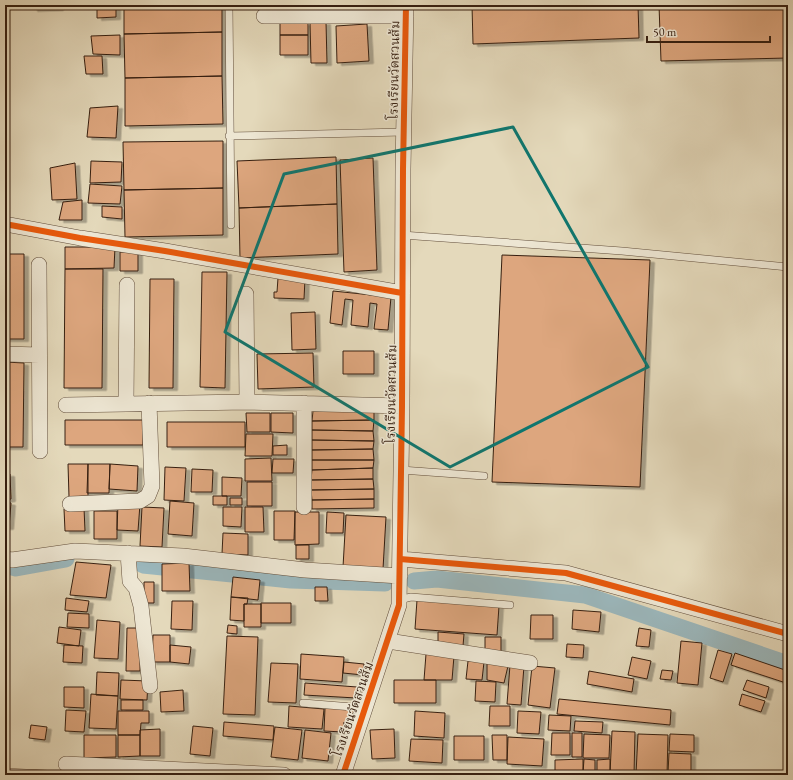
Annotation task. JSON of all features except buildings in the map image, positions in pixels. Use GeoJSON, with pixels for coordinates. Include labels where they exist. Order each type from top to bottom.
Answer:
{"type":"FeatureCollection","features":[{"type":"Feature","properties":{"kind":"street"},"geometry":{"type":"LineString","coordinates":[[264,16],[406,10]]}},
{"type":"Feature","properties":{"kind":"street","name":"โรงเรียนวัดสวนส้ม"},"geometry":{"type":"LineString","coordinates":[[343,775],[399,606],[402,406],[403,132],[406,10]]}},
{"type":"Feature","properties":{"kind":"street"},"geometry":{"type":"LineString","coordinates":[[5,224],[402,293]]}},
{"type":"Feature","properties":{"kind":"street"},"geometry":{"type":"LineString","coordinates":[[39,265],[40,451]]}},
{"type":"Feature","properties":{"kind":"street"},"geometry":{"type":"LineString","coordinates":[[126,404],[128,285]]}},
{"type":"Feature","properties":{"kind":"street"},"geometry":{"type":"LineString","coordinates":[[246,294],[247,402]]}},
{"type":"Feature","properties":{"kind":"street"},"geometry":{"type":"LineString","coordinates":[[5,354],[39,355]]}},
{"type":"Feature","properties":{"kind":"street"},"geometry":{"type":"LineString","coordinates":[[66,405],[247,402],[402,406]]}},
{"type":"Feature","properties":{"kind":"street"},"geometry":{"type":"LineString","coordinates":[[70,504],[140,501],[148,496],[152,486],[149,403]]}},
{"type":"Feature","properties":{"kind":"street"},"geometry":{"type":"LineString","coordinates":[[304,404],[304,507]]}},
{"type":"Feature","properties":{"kind":"street"},"geometry":{"type":"LineString","coordinates":[[5,559],[12,560],[75,551],[128,553],[183,556],[305,570],[400,576]]}},
{"type":"Feature","properties":{"kind":"street"},"geometry":{"type":"LineString","coordinates":[[128,553],[130,581],[136,588],[141,606],[150,686]]}},
{"type":"Feature","properties":{"kind":"street"},"geometry":{"type":"LineString","coordinates":[[400,559],[566,573],[788,634]]}},
{"type":"Feature","properties":{"kind":"street"},"geometry":{"type":"LineString","coordinates":[[388,641],[530,663]]}},
{"type":"Feature","properties":{"kind":"street"},"geometry":{"type":"LineString","coordinates":[[67,769],[284,775]]}},
{"type":"Feature","properties":{"kind":"lane"},"geometry":{"type":"LineString","coordinates":[[229,5],[231,225]]}},
{"type":"Feature","properties":{"kind":"lane"},"geometry":{"type":"LineString","coordinates":[[229,136],[403,132]]}},
{"type":"Feature","properties":{"kind":"lane"},"geometry":{"type":"LineString","coordinates":[[402,235],[622,251],[788,267]]}},
{"type":"Feature","properties":{"kind":"lane"},"geometry":{"type":"LineString","coordinates":[[401,470],[484,476]]}},
{"type":"Feature","properties":{"kind":"lane"},"geometry":{"type":"LineString","coordinates":[[399,600],[411,597],[510,605]]}},
{"type":"Feature","properties":{"kind":"lane"},"geometry":{"type":"LineString","coordinates":[[303,703],[365,708]]}},
{"type":"Feature","properties":{"kind":"lane"},"geometry":{"type":"LineString","coordinates":[[5,772],[67,769]]}},
{"type":"Feature","properties":{"kind":"highlighted area"},"geometry":{"type":"Polygon","coordinates":[[[513,127],[648,367],[450,467],[225,332],[284,174],[513,127]]]}},
{"type":"Feature","properties":{"kind":"waterway"},"geometry":{"type":"LineString","coordinates":[[5,565],[16,568],[66,559]]}},
{"type":"Feature","properties":{"kind":"waterway"},"geometry":{"type":"LineString","coordinates":[[143,565],[291,580],[385,583]]}},
{"type":"Feature","properties":{"kind":"waterway"},"geometry":{"type":"LineString","coordinates":[[414,581],[437,579],[585,595],[788,664]]}},
{"type":"Feature","properties":{"kind":"cycle path"},"geometry":{"type":"LineString","coordinates":[[343,775],[399,605],[406,5]]}},
{"type":"Feature","properties":{"kind":"cycle path"},"geometry":{"type":"LineString","coordinates":[[5,224],[402,293]]}},
{"type":"Feature","properties":{"kind":"cycle path"},"geometry":{"type":"LineString","coordinates":[[400,559],[566,573],[788,634]]}}]}
